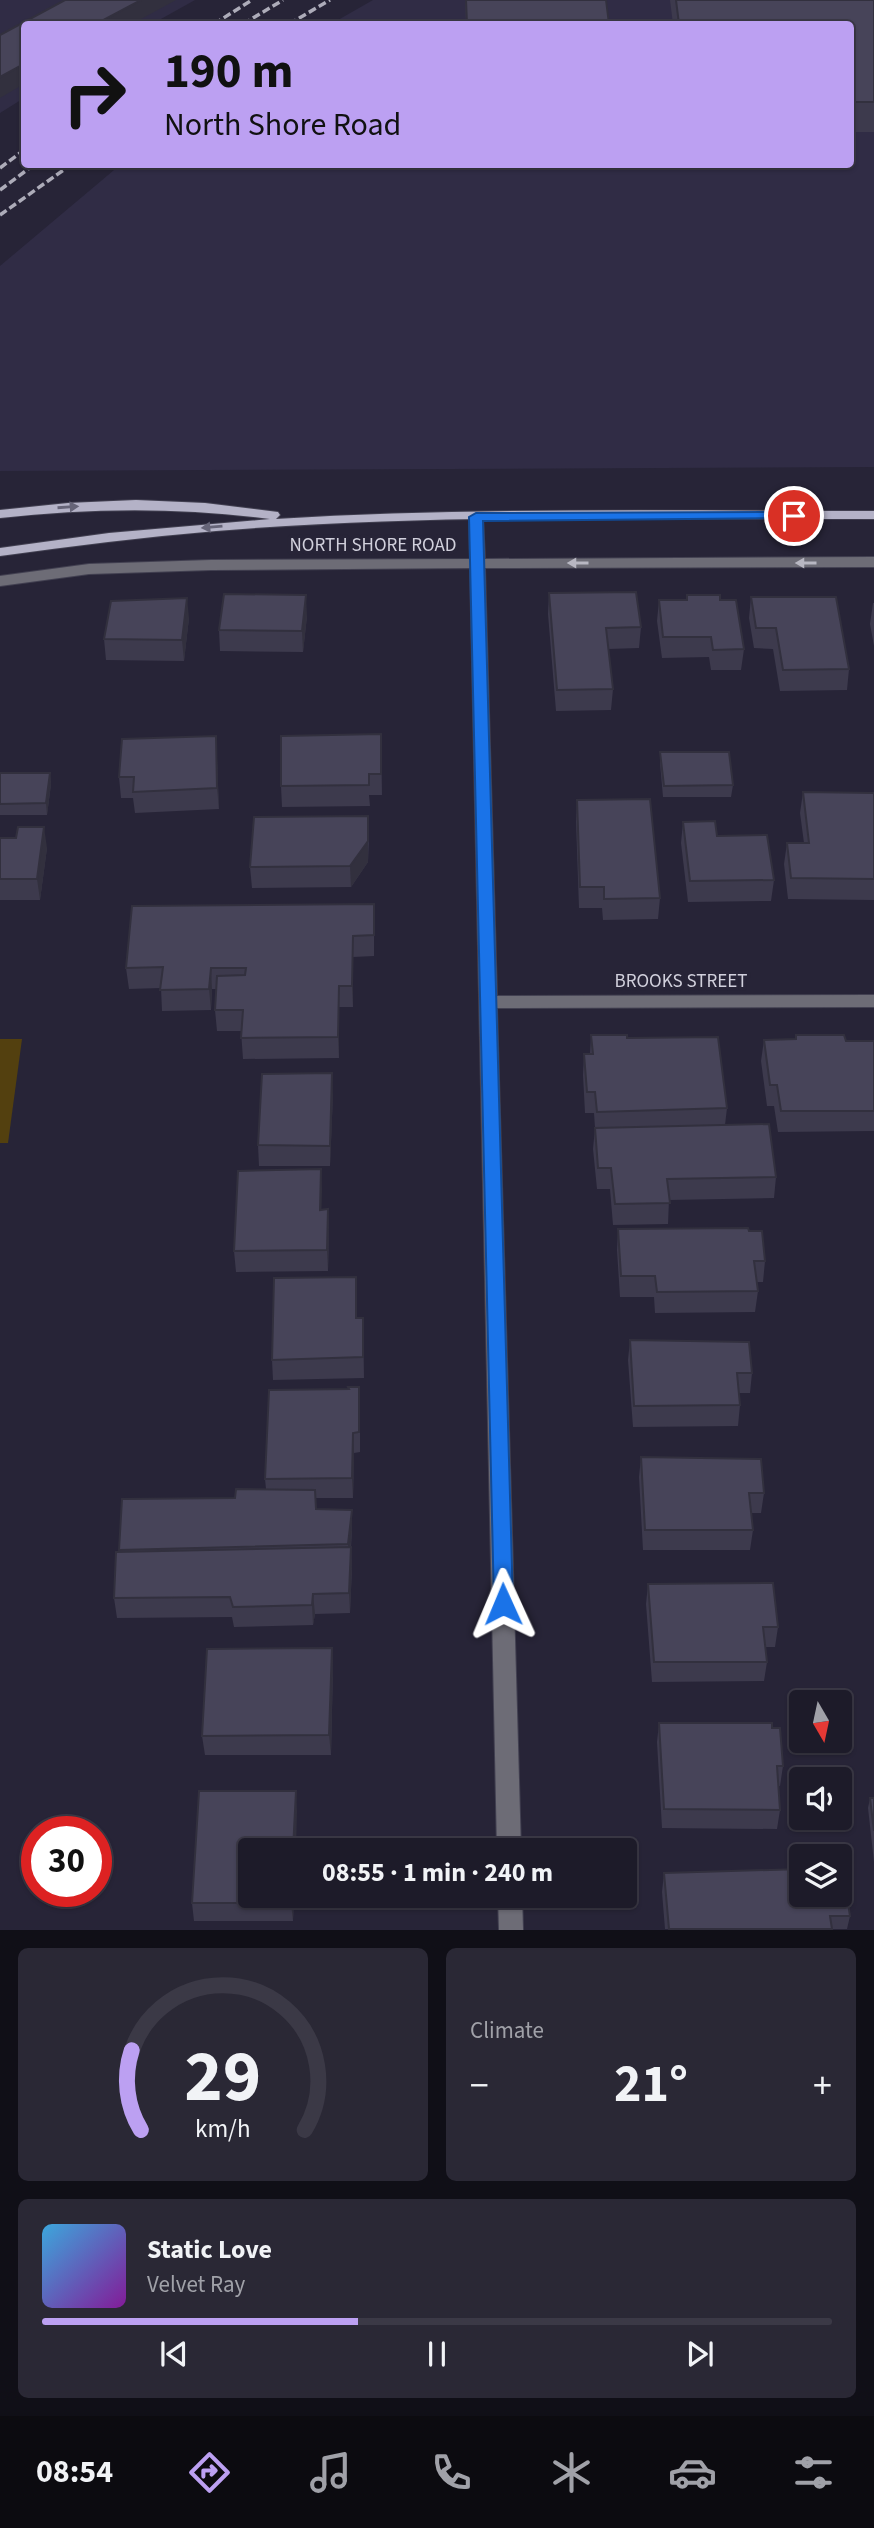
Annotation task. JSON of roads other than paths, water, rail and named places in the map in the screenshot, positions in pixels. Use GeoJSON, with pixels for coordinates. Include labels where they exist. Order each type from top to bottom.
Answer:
{"type":"FeatureCollection","features":[{"type":"Feature","properties":{"kind":"main road","name":"NORTH SHORE ROAD"},"geometry":{"type":"LineString","coordinates":[[0,514],[89,505],[157,504],[242,510],[304,519]]}},
{"type":"Feature","properties":{"kind":"main road","name":"NORTH SHORE ROAD"},"geometry":{"type":"LineString","coordinates":[[0,552],[147,532],[304,519],[874,515]]}},
{"type":"Feature","properties":{"kind":"street"},"geometry":{"type":"LineString","coordinates":[[476,517],[509,1838]]}},
{"type":"Feature","properties":{"kind":"street","name":"NORTH SHORE ROAD"},"geometry":{"type":"LineString","coordinates":[[0,581],[89,569],[874,562]]}},
{"type":"Feature","properties":{"kind":"street","name":"BROOKS STREET"},"geometry":{"type":"LineString","coordinates":[[489,1002],[874,1001]]}},
{"type":"Feature","properties":{"kind":"street"},"geometry":{"type":"LineString","coordinates":[[510,1908],[511,1930]]}},
{"type":"Feature","properties":{"kind":"railway"},"geometry":{"type":"LineString","coordinates":[[219,21],[252,0]]}},
{"type":"Feature","properties":{"kind":"railway"},"geometry":{"type":"LineString","coordinates":[[248,21],[283,0]]}},
{"type":"Feature","properties":{"kind":"railway"},"geometry":{"type":"LineString","coordinates":[[294,21],[330,0]]}},
{"type":"Feature","properties":{"kind":"railway"},"geometry":{"type":"LineString","coordinates":[[0,168],[21,152]]}},
{"type":"Feature","properties":{"kind":"railway"},"geometry":{"type":"LineString","coordinates":[[0,190],[30,168]]}},
{"type":"Feature","properties":{"kind":"railway"},"geometry":{"type":"LineString","coordinates":[[0,215],[66,168]]}}]}
